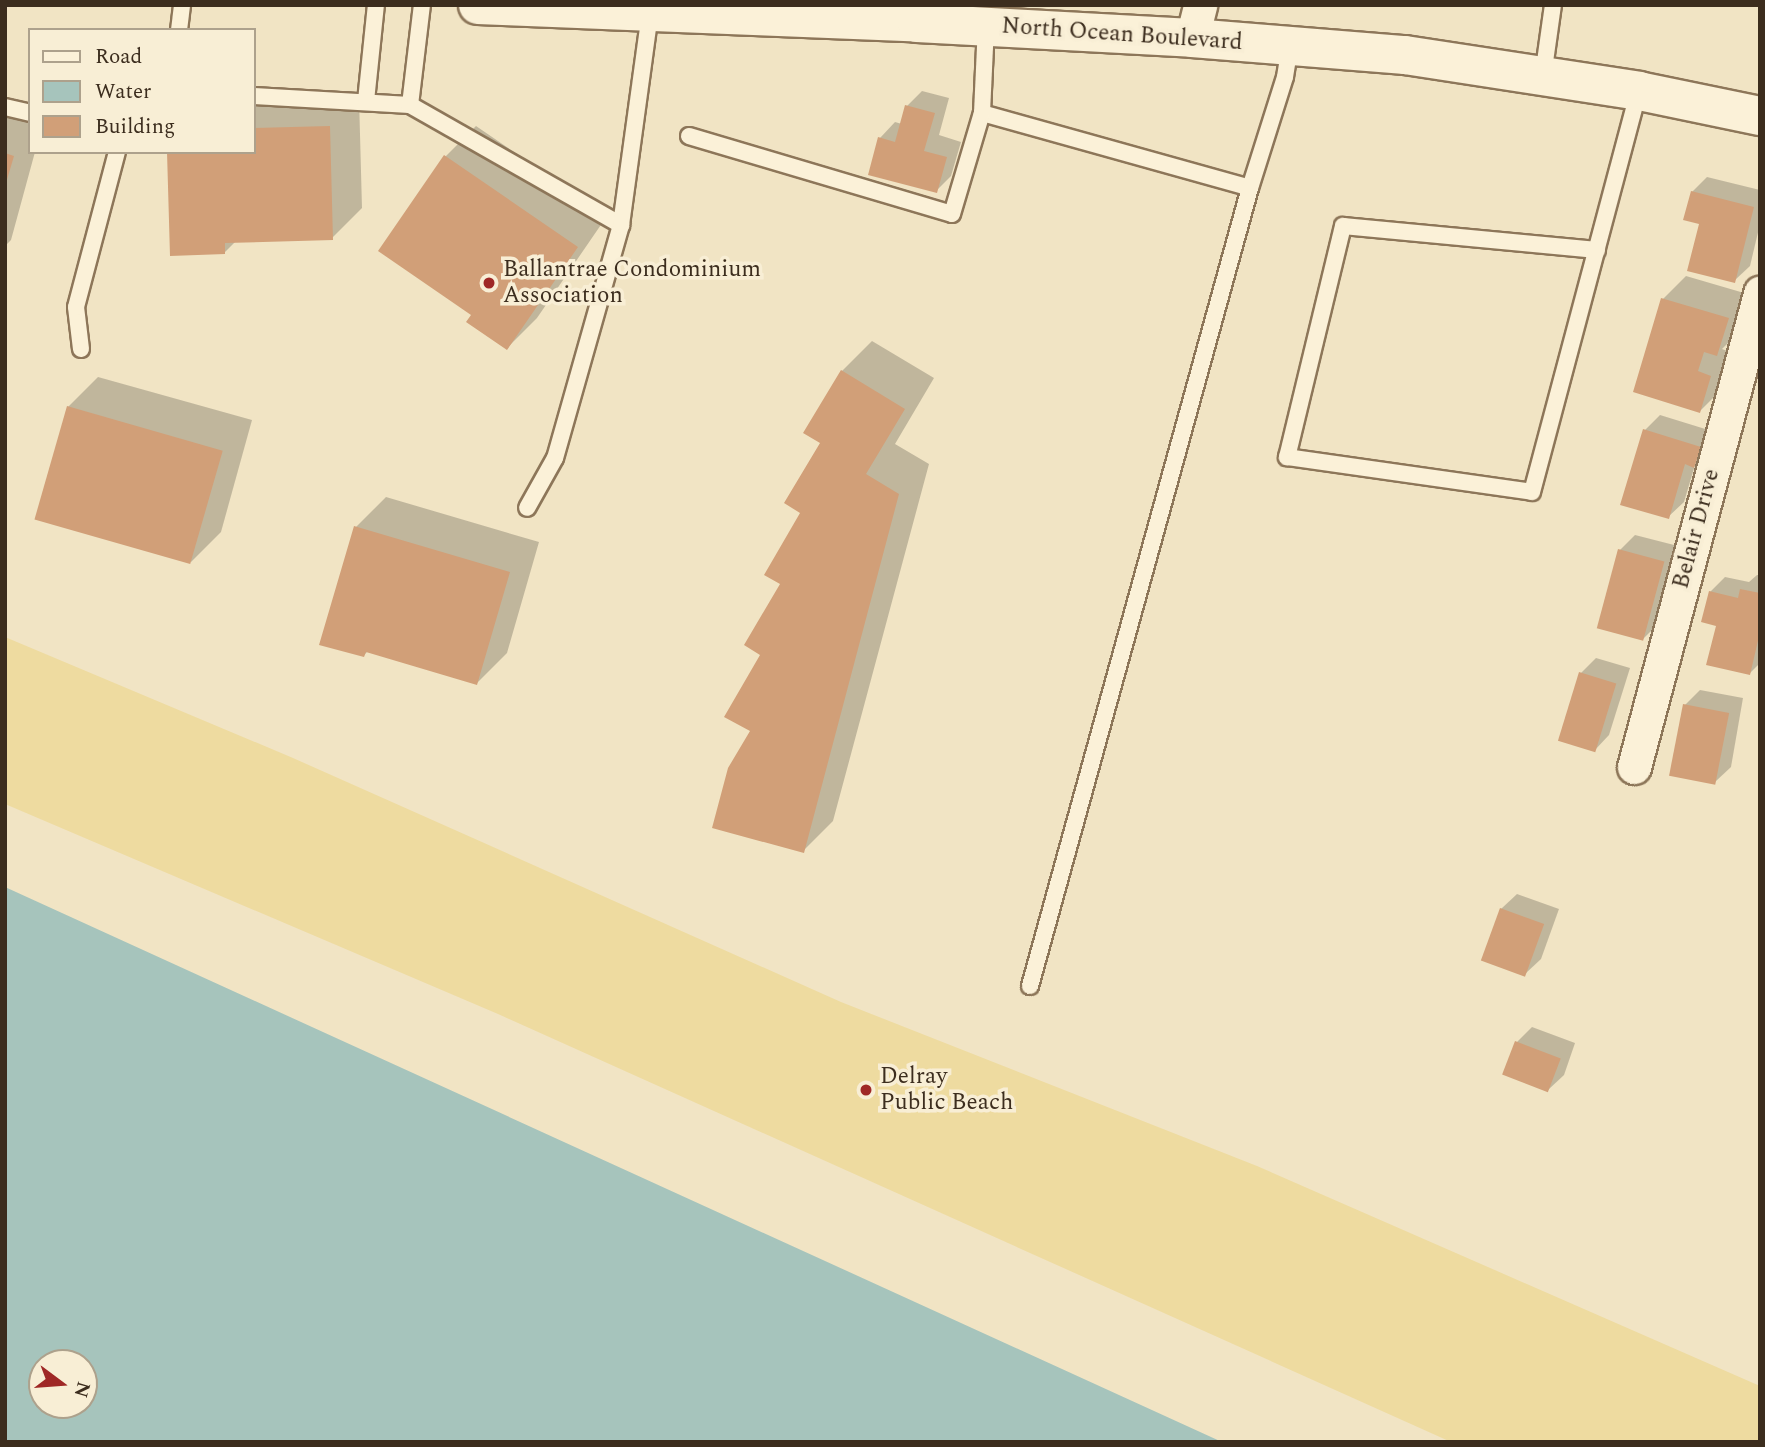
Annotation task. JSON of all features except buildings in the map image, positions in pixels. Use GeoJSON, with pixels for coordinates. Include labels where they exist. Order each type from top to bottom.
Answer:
{"type":"FeatureCollection","features":[{"type":"Feature","properties":{"kind":"main road","name":"North Ocean Boulevard"},"geometry":{"type":"LineString","coordinates":[[478,5],[650,12],[918,14],[986,26],[1196,22],[1290,46],[1405,55],[1639,91],[1760,116]]}},
{"type":"Feature","properties":{"kind":"street","name":"Belair Drive"},"geometry":{"type":"LineString","coordinates":[[1634,767],[1760,292]]}},
{"type":"Feature","properties":{"kind":"lane"},"geometry":{"type":"LineString","coordinates":[[178,28],[182,5]]}},
{"type":"Feature","properties":{"kind":"lane"},"geometry":{"type":"LineString","coordinates":[[366,101],[376,5]]}},
{"type":"Feature","properties":{"kind":"lane"},"geometry":{"type":"LineString","coordinates":[[410,105],[422,5]]}},
{"type":"Feature","properties":{"kind":"lane"},"geometry":{"type":"LineString","coordinates":[[1543,76],[1553,5]]}},
{"type":"Feature","properties":{"kind":"lane"},"geometry":{"type":"LineString","coordinates":[[527,508],[555,458],[621,225],[650,12]]}},
{"type":"Feature","properties":{"kind":"lane"},"geometry":{"type":"LineString","coordinates":[[689,136],[952,214],[982,113],[986,26]]}},
{"type":"Feature","properties":{"kind":"lane"},"geometry":{"type":"LineString","coordinates":[[1030,986],[1250,188],[1284,77],[1290,46]]}},
{"type":"Feature","properties":{"kind":"lane"},"geometry":{"type":"LineString","coordinates":[[1597,250],[1343,226],[1287,457],[1532,492],[1597,250],[1639,91]]}},
{"type":"Feature","properties":{"kind":"lane"},"geometry":{"type":"LineString","coordinates":[[256,96],[410,105],[621,225]]}},
{"type":"Feature","properties":{"kind":"lane"},"geometry":{"type":"LineString","coordinates":[[5,107],[28,113]]}},
{"type":"Feature","properties":{"kind":"lane"},"geometry":{"type":"LineString","coordinates":[[982,113],[1250,188]]}},
{"type":"Feature","properties":{"kind":"lane"},"geometry":{"type":"LineString","coordinates":[[81,349],[76,307],[116,154]]}},
{"type":"Feature","properties":{"kind":"sand","name":"Delray Public Beach"},"geometry":{"type":"Polygon","coordinates":[[[5,637],[293,758],[841,1002],[1257,1166],[1760,1386],[1760,1442],[1451,1442],[498,1014],[5,804],[5,637]]]}},
{"type":"Feature","properties":{"kind":"water"},"geometry":{"type":"Polygon","coordinates":[[[5,887],[1222,1442],[5,1442],[5,887]]]}},
{"type":"Feature","properties":{"kind":"place","name":"Ballantrae Condominium Association"},"geometry":{"type":"Point","coordinates":[489,283]}},
{"type":"Feature","properties":{"kind":"place","name":"Delray Public Beach"},"geometry":{"type":"Point","coordinates":[866,1090]}}]}
